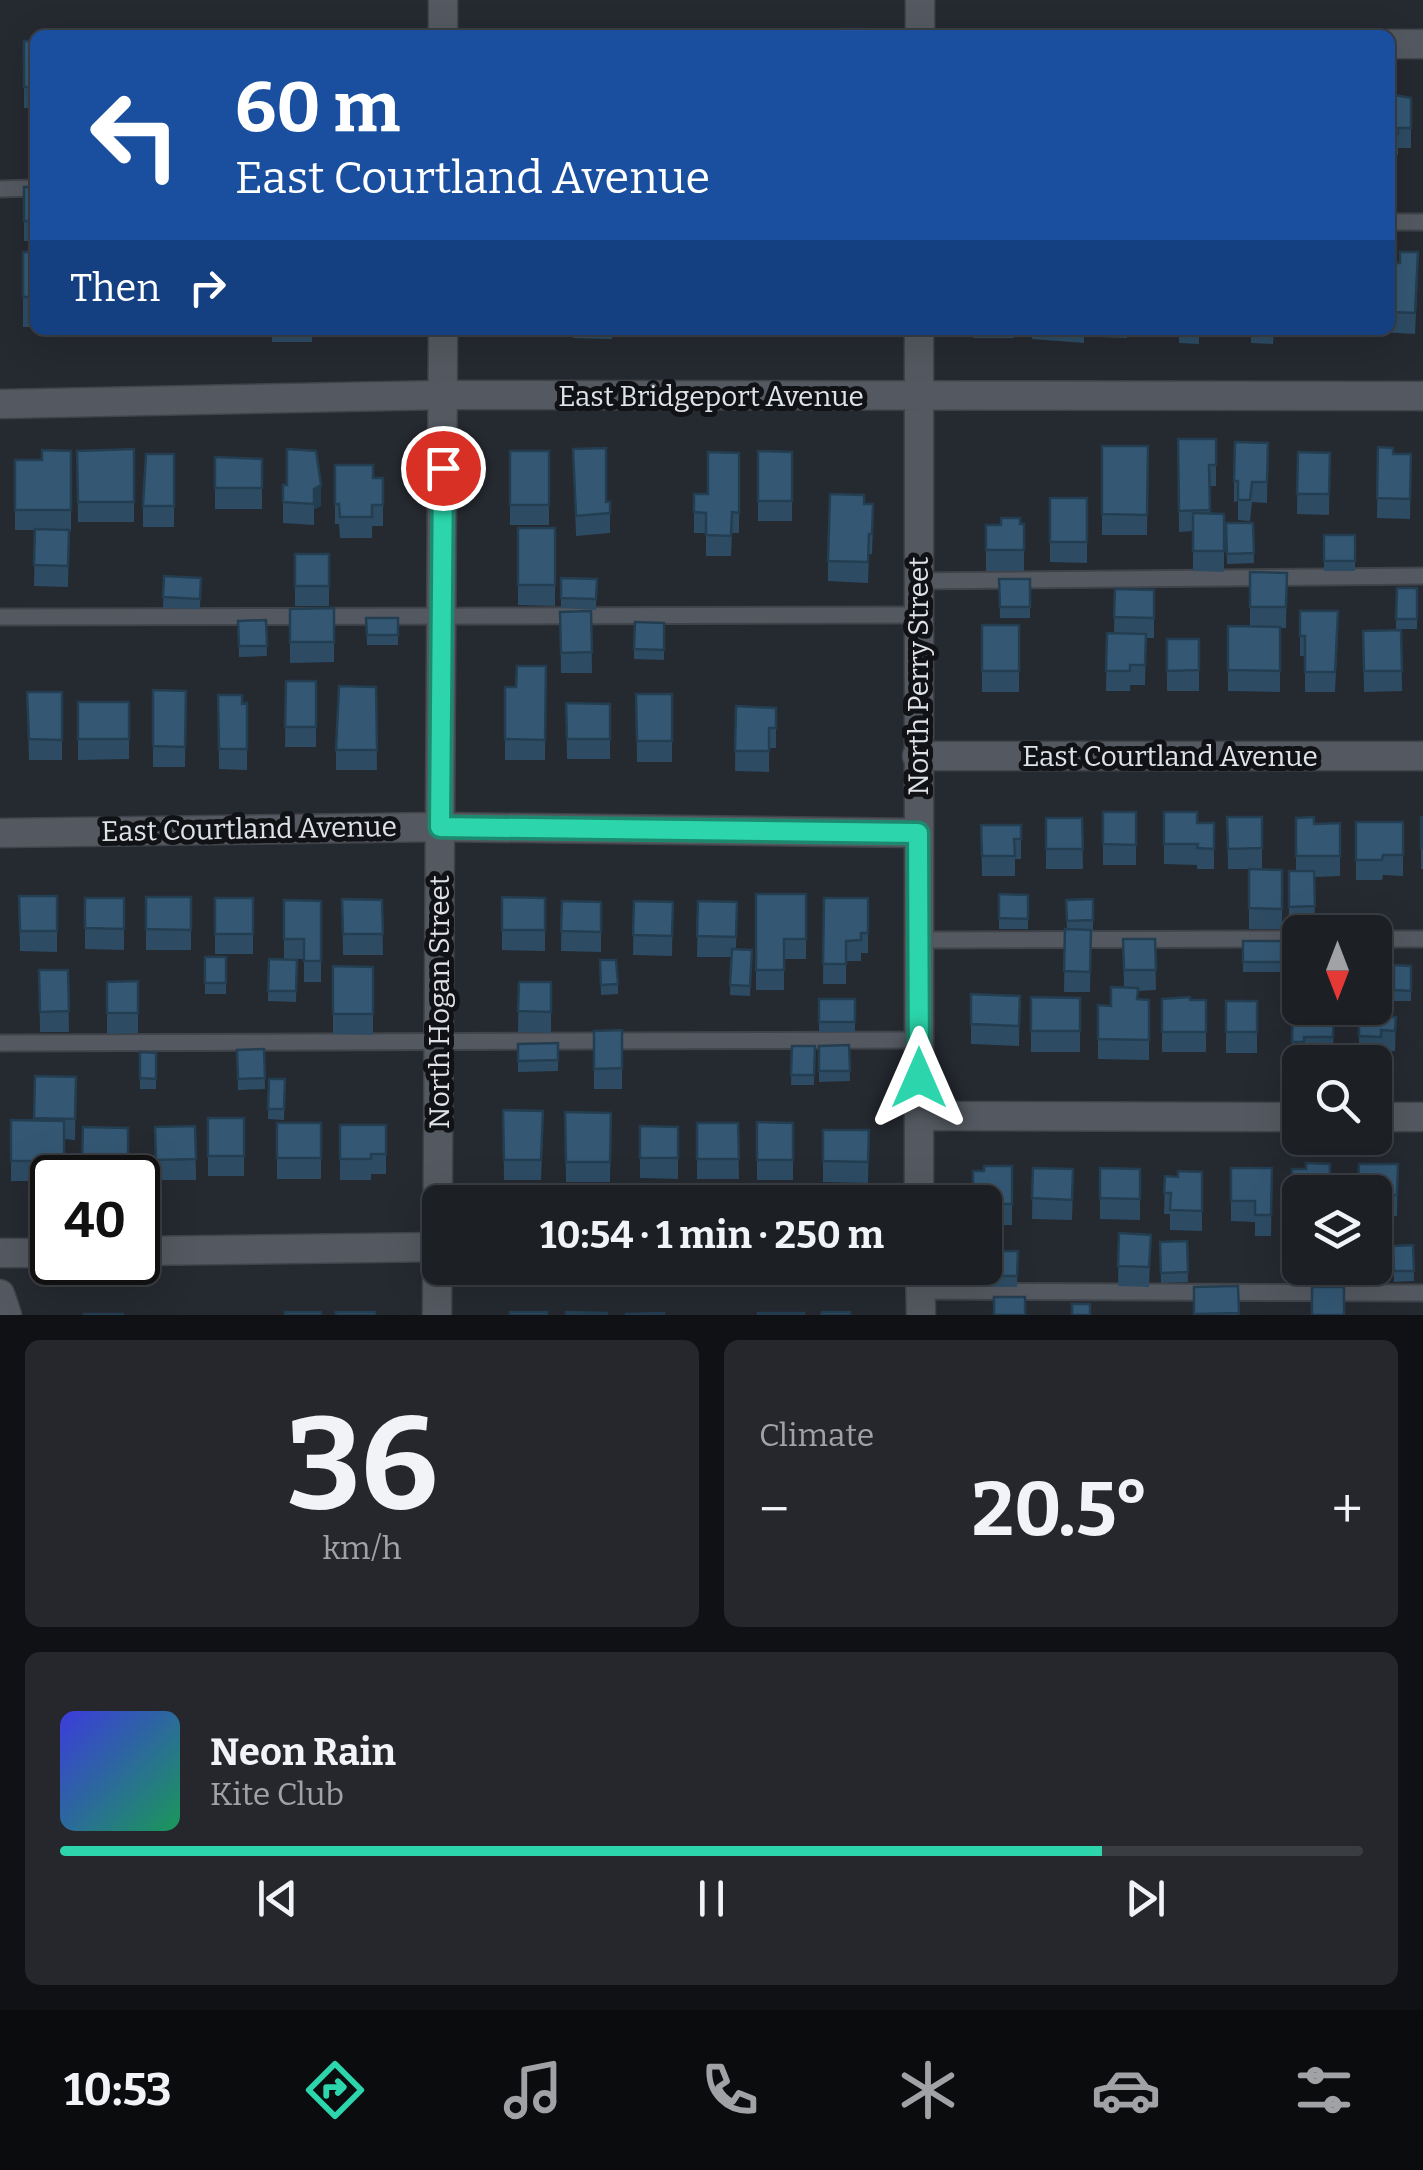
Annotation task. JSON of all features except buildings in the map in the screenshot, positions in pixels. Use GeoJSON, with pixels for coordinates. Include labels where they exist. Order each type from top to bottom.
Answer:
{"type":"FeatureCollection","features":[{"type":"Feature","properties":{"kind":"street"},"geometry":{"type":"LineString","coordinates":[[443,0],[443,30]]}},
{"type":"Feature","properties":{"kind":"street"},"geometry":{"type":"LineString","coordinates":[[920,0],[920,30]]}},
{"type":"Feature","properties":{"kind":"street"},"geometry":{"type":"LineString","coordinates":[[1395,44],[1423,44]]}},
{"type":"Feature","properties":{"kind":"street","name":"North Hogan Street"},"geometry":{"type":"LineString","coordinates":[[439,1185],[443,335]]}},
{"type":"Feature","properties":{"kind":"street","name":"North Perry Street"},"geometry":{"type":"LineString","coordinates":[[918,335],[920,1185]]}},
{"type":"Feature","properties":{"kind":"street","name":"East Bridgeport Avenue"},"geometry":{"type":"LineString","coordinates":[[0,404],[443,395],[1423,396]]}},
{"type":"Feature","properties":{"kind":"street","name":"East Courtland Avenue"},"geometry":{"type":"LineString","coordinates":[[917,756],[1423,756]]}},
{"type":"Feature","properties":{"kind":"street","name":"East Courtland Avenue"},"geometry":{"type":"LineString","coordinates":[[0,832],[440,827],[918,833]]}},
{"type":"Feature","properties":{"kind":"street"},"geometry":{"type":"LineString","coordinates":[[920,1116],[1282,1117]]}},
{"type":"Feature","properties":{"kind":"street"},"geometry":{"type":"LineString","coordinates":[[1392,1117],[1423,1117]]}},
{"type":"Feature","properties":{"kind":"street"},"geometry":{"type":"LineString","coordinates":[[160,1252],[422,1247]]}},
{"type":"Feature","properties":{"kind":"street"},"geometry":{"type":"LineString","coordinates":[[0,1253],[30,1252]]}},
{"type":"Feature","properties":{"kind":"street","name":"North Hogan Street"},"geometry":{"type":"LineString","coordinates":[[437,1315],[438,1285]]}},
{"type":"Feature","properties":{"kind":"street"},"geometry":{"type":"LineString","coordinates":[[0,1294],[7,1315]]}},
{"type":"Feature","properties":{"kind":"lane"},"geometry":{"type":"LineString","coordinates":[[0,189],[30,188]]}},
{"type":"Feature","properties":{"kind":"lane"},"geometry":{"type":"LineString","coordinates":[[1395,222],[1423,222]]}},
{"type":"Feature","properties":{"kind":"lane"},"geometry":{"type":"LineString","coordinates":[[918,581],[1423,576]]}},
{"type":"Feature","properties":{"kind":"lane"},"geometry":{"type":"LineString","coordinates":[[0,617],[918,615]]}},
{"type":"Feature","properties":{"kind":"lane"},"geometry":{"type":"LineString","coordinates":[[1392,939],[1423,939]]}},
{"type":"Feature","properties":{"kind":"lane"},"geometry":{"type":"LineString","coordinates":[[918,940],[1282,940]]}},
{"type":"Feature","properties":{"kind":"lane"},"geometry":{"type":"LineString","coordinates":[[0,1043],[919,1040]]}},
{"type":"Feature","properties":{"kind":"lane"},"geometry":{"type":"LineString","coordinates":[[921,1291],[1423,1293]]}},
{"type":"Feature","properties":{"kind":"route"},"geometry":{"type":"LineString","coordinates":[[443,468],[440,827],[918,833],[919,1078]]}}]}
